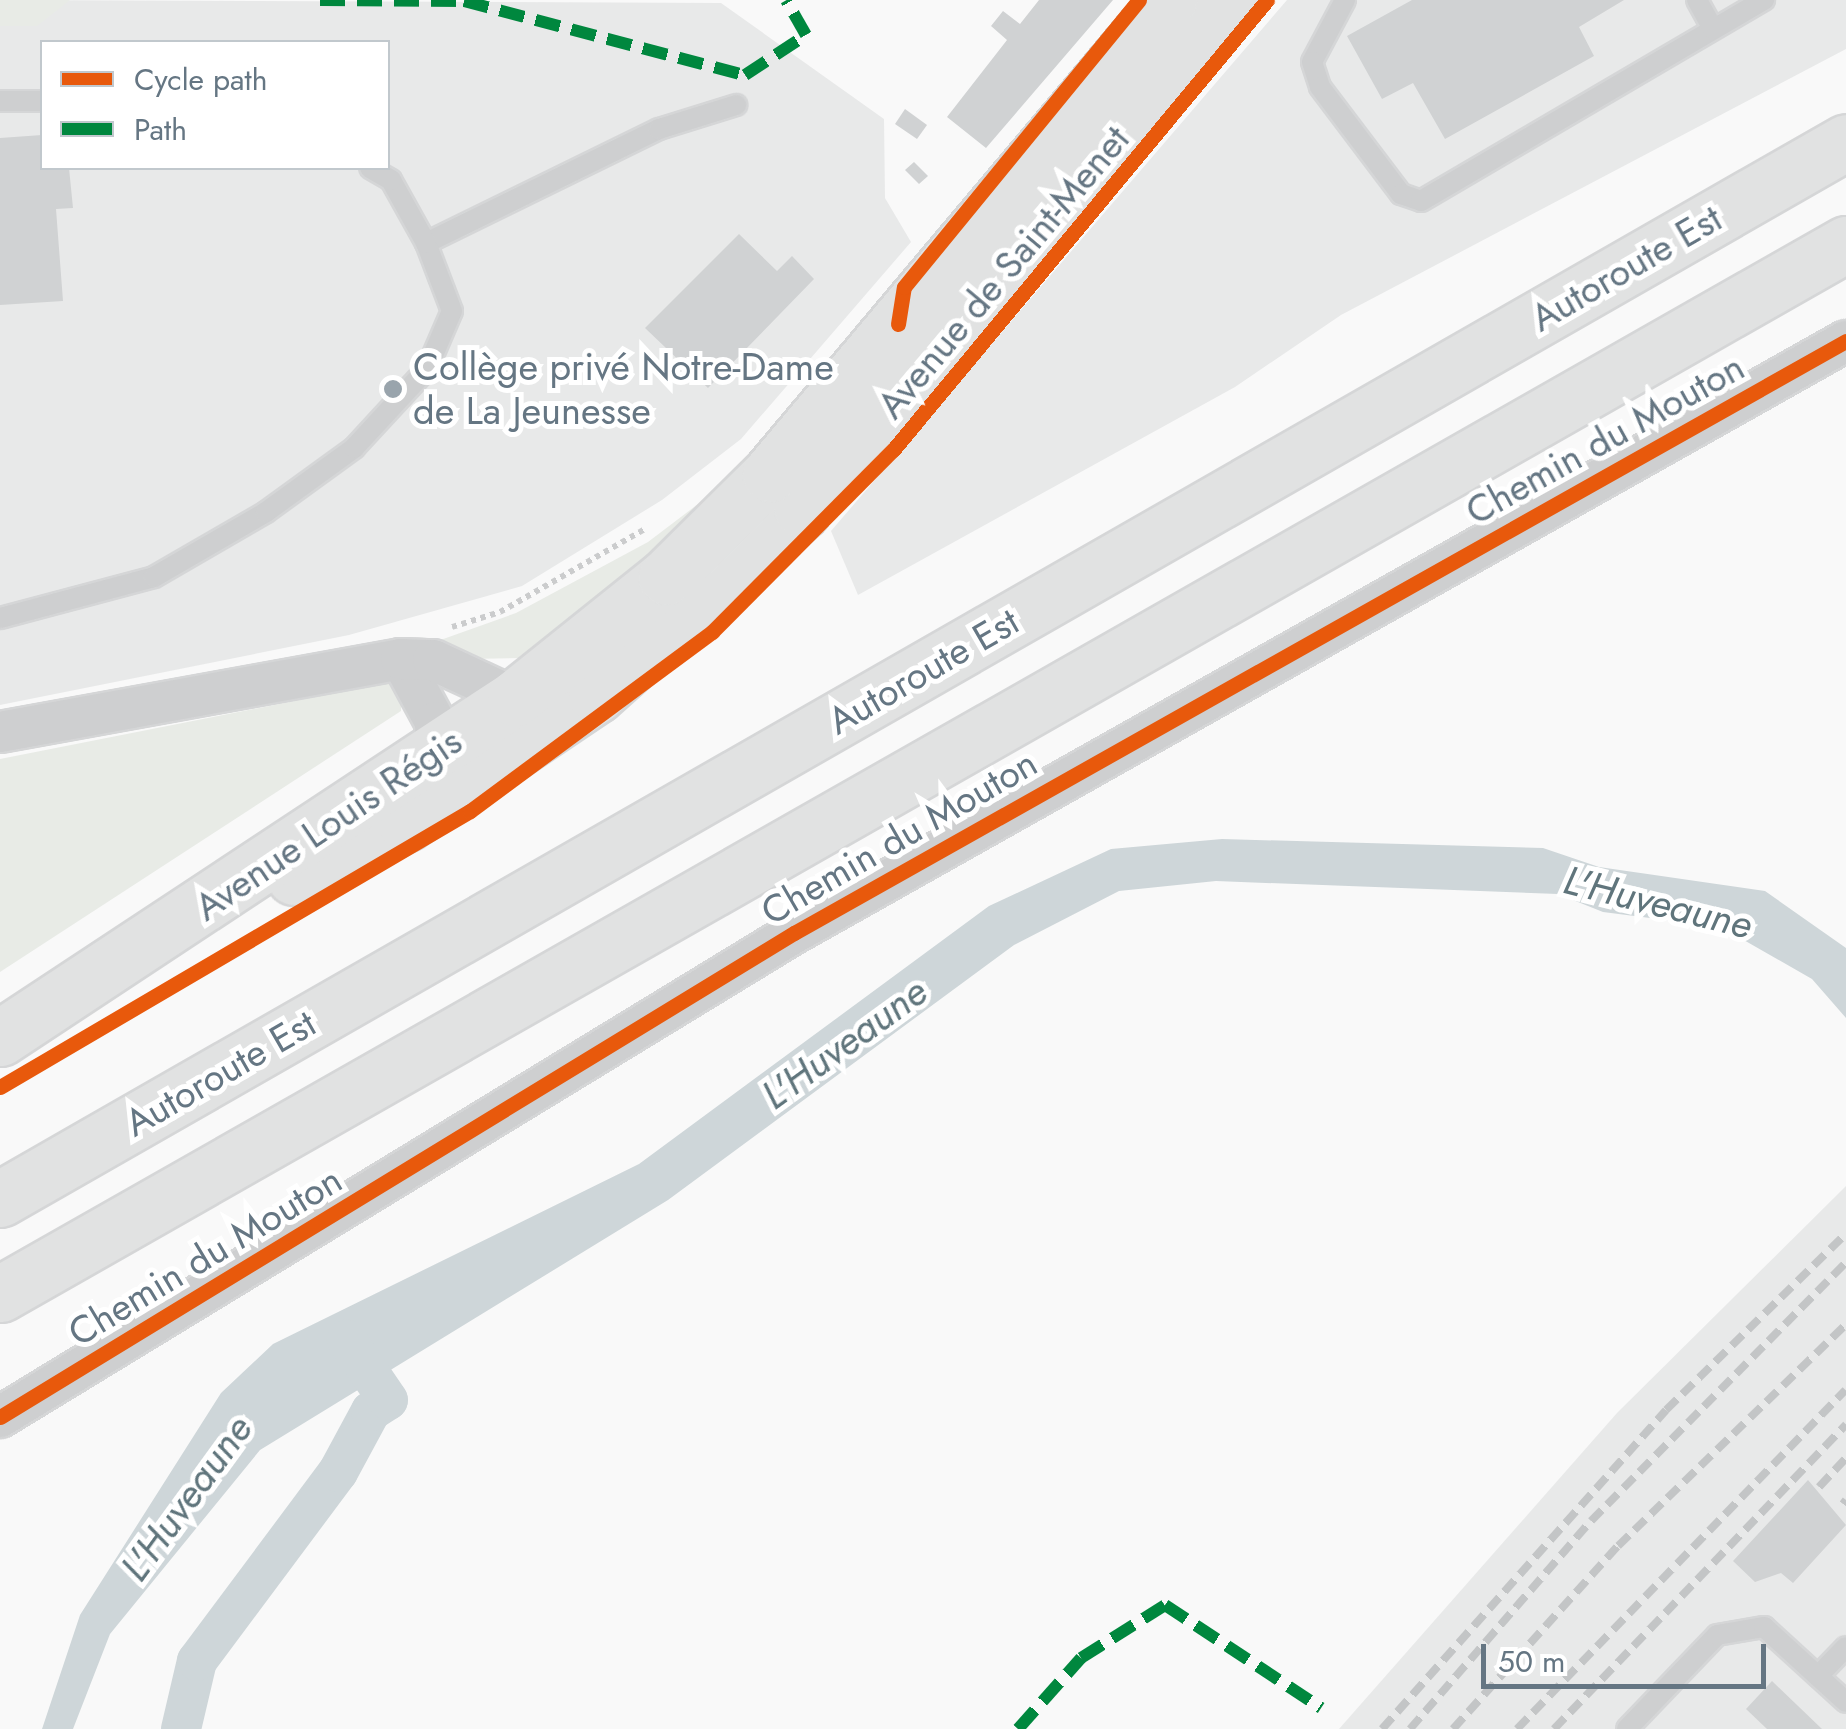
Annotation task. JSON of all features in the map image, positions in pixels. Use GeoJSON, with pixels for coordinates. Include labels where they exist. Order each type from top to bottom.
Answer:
{"type":"FeatureCollection","features":[{"type":"Feature","properties":{"kind":"main road","name":"Avenue de Saint-Menet"},"geometry":{"type":"LineString","coordinates":[[515,698],[666,577],[770,474],[1169,0]]}},
{"type":"Feature","properties":{"kind":"main road","name":"Avenue de Saint-Menet"},"geometry":{"type":"LineString","coordinates":[[493,768],[596,696],[802,510],[1231,0]]}},
{"type":"Feature","properties":{"kind":"main road","name":"Autoroute Est"},"geometry":{"type":"LineString","coordinates":[[0,1199],[1846,142]]}},
{"type":"Feature","properties":{"kind":"main road"},"geometry":{"type":"LineString","coordinates":[[0,1294],[1846,244]]}},
{"type":"Feature","properties":{"kind":"main road","name":"Avenue Louis Régis"},"geometry":{"type":"LineString","coordinates":[[0,1038],[142,951],[515,698]]}},
{"type":"Feature","properties":{"kind":"main road","name":"Avenue Louis Régis"},"geometry":{"type":"LineString","coordinates":[[142,951],[406,824],[493,768]]}},
{"type":"Feature","properties":{"kind":"street","name":"Chemin du Mouton"},"geometry":{"type":"LineString","coordinates":[[0,1417],[794,932],[1846,341]]}},
{"type":"Feature","properties":{"kind":"street"},"geometry":{"type":"LineString","coordinates":[[0,732],[401,660],[433,660],[515,698]]}},
{"type":"Feature","properties":{"kind":"street"},"geometry":{"type":"LineString","coordinates":[[401,660],[435,722],[436,750]]}},
{"type":"Feature","properties":{"kind":"lane"},"geometry":{"type":"LineString","coordinates":[[1345,0],[1312,62],[1320,87],[1401,194],[1421,202],[1764,0]]}},
{"type":"Feature","properties":{"kind":"lane"},"geometry":{"type":"LineString","coordinates":[[1697,0],[1713,29]]}},
{"type":"Feature","properties":{"kind":"lane"},"geometry":{"type":"LineString","coordinates":[[0,101],[40,101]]}},
{"type":"Feature","properties":{"kind":"lane"},"geometry":{"type":"LineString","coordinates":[[426,242],[658,129],[736,105]]}},
{"type":"Feature","properties":{"kind":"lane"},"geometry":{"type":"LineString","coordinates":[[0,618],[154,577],[354,448],[426,369],[452,311],[426,242],[391,180],[374,170]]}},
{"type":"Feature","properties":{"kind":"lane"},"geometry":{"type":"LineString","coordinates":[[1627,1729],[1717,1635],[1764,1627],[1846,1702]]}},
{"type":"Feature","properties":{"kind":"lane"},"geometry":{"type":"LineString","coordinates":[[1818,1676],[1846,1647]]}},
{"type":"Feature","properties":{"kind":"path"},"geometry":{"type":"LineString","coordinates":[[433,632],[500,612],[652,524]]}},
{"type":"Feature","properties":{"kind":"shaded area","name":"Collège privé Notre-Dame de La Jeunesse"},"geometry":{"type":"Polygon","coordinates":[[[0,0],[721,3],[884,119],[885,198],[911,242],[741,439],[662,500],[522,586],[349,635],[0,705],[0,0]]]}},
{"type":"Feature","properties":{"kind":"shaded area"},"geometry":{"type":"Polygon","coordinates":[[[0,0],[70,0],[37,26],[0,26],[0,0]]]}},
{"type":"Feature","properties":{"kind":"shaded area"},"geometry":{"type":"Polygon","coordinates":[[[1287,0],[1846,0],[1846,49],[1341,315],[1235,387],[858,595],[831,531],[1287,0]]]}},
{"type":"Feature","properties":{"kind":"shaded area"},"geometry":{"type":"Polygon","coordinates":[[[727,482],[650,561],[522,658],[467,659],[432,643],[516,613],[648,542],[727,482]]]}},
{"type":"Feature","properties":{"kind":"shaded area"},"geometry":{"type":"Polygon","coordinates":[[[401,680],[401,711],[0,972],[0,759],[401,680]]]}},
{"type":"Feature","properties":{"kind":"shaded area"},"geometry":{"type":"Polygon","coordinates":[[[1846,1186],[1846,1729],[1339,1729],[1617,1413],[1846,1186]]]}},
{"type":"Feature","properties":{"kind":"water","name":"L'Huveaune"},"geometry":{"type":"Polygon","coordinates":[[[1222,839],[1543,848],[1599,867],[1765,891],[1846,948],[1846,1018],[1812,979],[1721,927],[1603,912],[1558,894],[1216,881],[1119,891],[1014,945],[668,1200],[260,1450],[110,1634],[73,1729],[42,1729],[80,1615],[221,1393],[273,1344],[639,1164],[989,906],[1111,849],[1222,839]]]}},
{"type":"Feature","properties":{"kind":"building"},"geometry":{"type":"Polygon","coordinates":[[[1039,0],[1113,0],[986,148],[947,117],[1007,40],[991,26],[1003,11],[1020,24],[1039,0]]]}},
{"type":"Feature","properties":{"kind":"building"},"geometry":{"type":"Polygon","coordinates":[[[1412,0],[1624,0],[1579,27],[1594,56],[1445,139],[1413,83],[1382,99],[1347,36],[1412,0]]]}},
{"type":"Feature","properties":{"kind":"building"},"geometry":{"type":"Polygon","coordinates":[[[905,109],[927,125],[917,139],[895,124],[905,109]]]}},
{"type":"Feature","properties":{"kind":"building"},"geometry":{"type":"Polygon","coordinates":[[[40,135],[40,170],[69,170],[73,208],[56,209],[63,301],[0,305],[0,138],[40,135]]]}},
{"type":"Feature","properties":{"kind":"building"},"geometry":{"type":"Polygon","coordinates":[[[914,162],[928,176],[919,184],[905,170],[914,162]]]}},
{"type":"Feature","properties":{"kind":"building"},"geometry":{"type":"Polygon","coordinates":[[[739,234],[777,271],[792,256],[814,279],[708,388],[645,328],[739,234]]]}},
{"type":"Feature","properties":{"kind":"building"},"geometry":{"type":"Polygon","coordinates":[[[1808,1480],[1846,1525],[1793,1583],[1781,1573],[1755,1582],[1733,1561],[1808,1480]]]}},
{"type":"Feature","properties":{"kind":"building"},"geometry":{"type":"Polygon","coordinates":[[[1772,1681],[1822,1729],[1767,1729],[1746,1709],[1772,1681]]]}},
{"type":"Feature","properties":{"kind":"waterway"},"geometry":{"type":"LineString","coordinates":[[181,1729],[197,1661],[338,1472],[371,1411],[388,1400],[347,1340]]}},
{"type":"Feature","properties":{"kind":"railway"},"geometry":{"type":"LineString","coordinates":[[1382,1729],[1666,1410],[1846,1234]]}},
{"type":"Feature","properties":{"kind":"railway"},"geometry":{"type":"LineString","coordinates":[[1410,1729],[1591,1521],[1846,1262]]}},
{"type":"Feature","properties":{"kind":"railway"},"geometry":{"type":"LineString","coordinates":[[1453,1729],[1618,1546],[1846,1324]]}},
{"type":"Feature","properties":{"kind":"railway"},"geometry":{"type":"LineString","coordinates":[[1517,1729],[1846,1390]]}},
{"type":"Feature","properties":{"kind":"railway"},"geometry":{"type":"LineString","coordinates":[[1554,1729],[1846,1424]]}},
{"type":"Feature","properties":{"kind":"railway"},"geometry":{"type":"LineString","coordinates":[[1819,1487],[1846,1458]]}},
{"type":"Feature","properties":{"kind":"railway"},"geometry":{"type":"LineString","coordinates":[[1843,1504],[1846,1500]]}},
{"type":"Feature","properties":{"kind":"marked path"},"geometry":{"type":"LineString","coordinates":[[320,0],[464,1],[745,75],[806,35],[786,0]]}},
{"type":"Feature","properties":{"kind":"marked path"},"geometry":{"type":"LineString","coordinates":[[1018,1729],[1081,1658],[1165,1605],[1321,1708]]}},
{"type":"Feature","properties":{"kind":"cycle path"},"geometry":{"type":"LineString","coordinates":[[898,324],[904,287],[1139,0]]}},
{"type":"Feature","properties":{"kind":"cycle path"},"geometry":{"type":"LineString","coordinates":[[0,1087],[470,811],[712,632],[893,450],[1267,0]]}},
{"type":"Feature","properties":{"kind":"cycle path"},"geometry":{"type":"LineString","coordinates":[[0,1417],[794,933],[1846,341]]}},
{"type":"Feature","properties":{"kind":"place","name":"Collège privé Notre-Dame de La Jeunesse"},"geometry":{"type":"Point","coordinates":[393,389]}}]}
